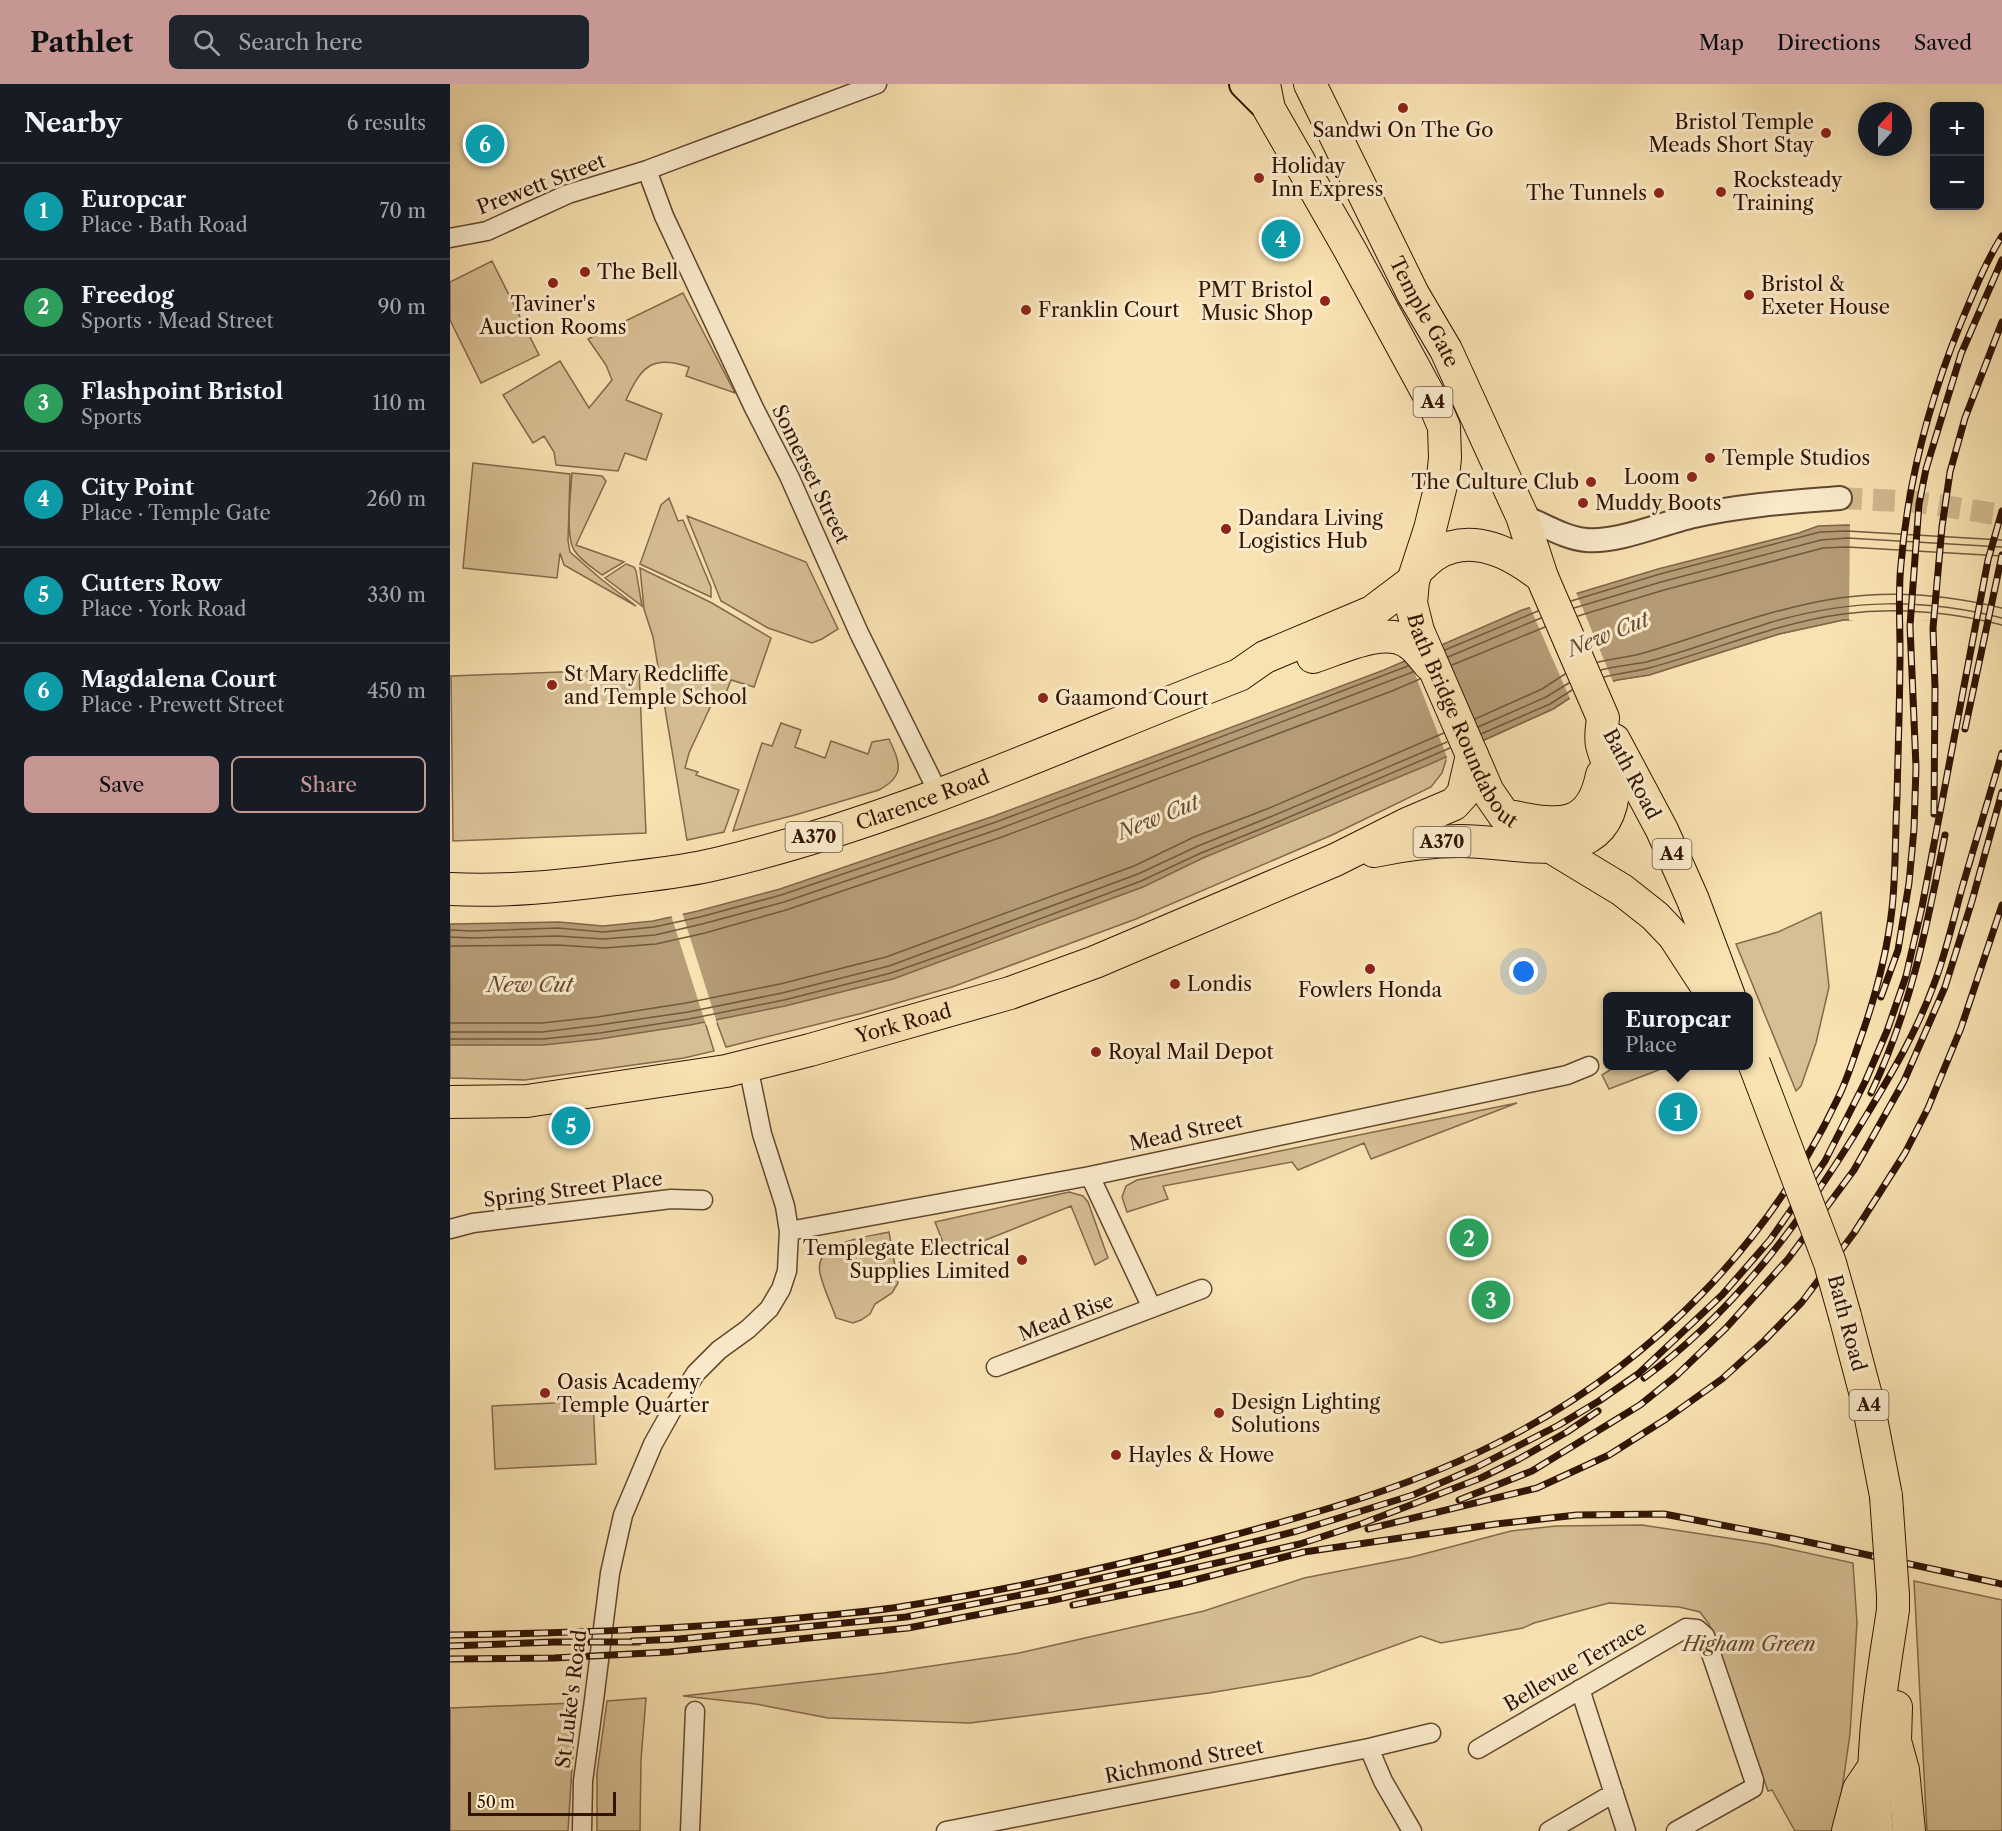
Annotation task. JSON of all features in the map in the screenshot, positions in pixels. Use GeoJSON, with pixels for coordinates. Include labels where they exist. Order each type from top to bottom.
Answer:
{"type":"FeatureCollection","features":[{"type":"Feature","properties":{"kind":"highway","name":"Temple Gate"},"geometry":{"type":"LineString","coordinates":[[1308,87],[1358,179],[1413,294],[1446,350],[1522,516],[1545,585]]}},
{"type":"Feature","properties":{"kind":"highway","name":"A4"},"geometry":{"type":"LineString","coordinates":[[1267,96],[1436,408],[1444,427],[1446,440],[1443,477],[1415,575]]}},
{"type":"Feature","properties":{"kind":"highway"},"geometry":{"type":"LineString","coordinates":[[1415,575],[1436,554],[1453,547],[1472,544],[1498,550],[1525,564],[1545,585]]}},
{"type":"Feature","properties":{"kind":"highway","name":"Bath Bridge Roundabout"},"geometry":{"type":"LineString","coordinates":[[1415,575],[1403,633],[1433,669],[1473,766],[1488,792],[1504,815],[1543,823],[1565,823],[1576,818],[1594,801],[1601,783],[1606,757],[1602,743],[1602,715],[1545,585]]}},
{"type":"Feature","properties":{"kind":"highway","name":"Clarence Road"},"geometry":{"type":"LineString","coordinates":[[450,889],[557,887],[714,865],[870,820],[940,796],[1239,675],[1265,657],[1371,612],[1415,575]]}},
{"type":"Feature","properties":{"kind":"highway","name":"Clarence Road"},"geometry":{"type":"LineString","coordinates":[[1239,675],[1267,672],[1373,637],[1403,633]]}},
{"type":"Feature","properties":{"kind":"highway","name":"Bath Road"},"geometry":{"type":"LineString","coordinates":[[1602,715],[1662,830],[1693,900],[1728,992]]}},
{"type":"Feature","properties":{"kind":"highway","name":"A4"},"geometry":{"type":"LineString","coordinates":[[1551,847],[1579,842],[1600,829],[1613,793],[1612,774],[1606,757]]}},
{"type":"Feature","properties":{"kind":"highway","name":"York Road"},"geometry":{"type":"LineString","coordinates":[[450,1102],[527,1101],[748,1066],[1021,989],[1095,962],[1335,860],[1407,824],[1454,804],[1463,794],[1473,766]]}},
{"type":"Feature","properties":{"kind":"highway","name":"A4"},"geometry":{"type":"LineString","coordinates":[[1504,815],[1622,890],[1655,916],[1674,936],[1710,992]]}},
{"type":"Feature","properties":{"kind":"highway","name":"York Road"},"geometry":{"type":"LineString","coordinates":[[1335,860],[1431,842],[1477,841],[1551,847]]}},
{"type":"Feature","properties":{"kind":"highway","name":"Bath Road"},"geometry":{"type":"LineString","coordinates":[[1753,1061],[1830,1263],[1868,1402],[1886,1496],[1898,1661],[1895,1741],[1875,1824]]}},
{"type":"Feature","properties":{"kind":"highway","name":"Bath Road"},"geometry":{"type":"LineString","coordinates":[[1875,1824],[1874,1766],[1878,1711],[1893,1603]]}},
{"type":"Feature","properties":{"kind":"highway","name":"Bath Road"},"geometry":{"type":"LineString","coordinates":[[1895,1741],[1903,1770],[1909,1831]]}},
{"type":"Feature","properties":{"kind":"highway"},"geometry":{"type":"LineString","coordinates":[[1848,1831],[1859,1789],[1874,1766]]}},
{"type":"Feature","properties":{"kind":"main road"},"geometry":{"type":"LineString","coordinates":[[1244,84],[1267,96]]}},
{"type":"Feature","properties":{"kind":"street","name":"Prewett Street"},"geometry":{"type":"LineString","coordinates":[[450,238],[487,231],[568,194],[647,170],[877,84]]}},
{"type":"Feature","properties":{"kind":"street","name":"Somerset Street"},"geometry":{"type":"LineString","coordinates":[[647,170],[668,225],[754,408],[789,476],[860,633],[940,796]]}},
{"type":"Feature","properties":{"kind":"street"},"geometry":{"type":"LineString","coordinates":[[1522,516],[1578,539],[1608,539],[1695,515],[1769,503],[1840,498]]}},
{"type":"Feature","properties":{"kind":"street","name":"St Luke's Road"},"geometry":{"type":"LineString","coordinates":[[582,1831],[583,1781],[610,1573],[623,1515],[653,1444],[696,1373],[719,1350],[748,1329],[769,1309],[781,1289],[787,1270],[789,1231],[785,1206],[762,1134],[748,1066]]}},
{"type":"Feature","properties":{"kind":"street","name":"Mead Street"},"geometry":{"type":"LineString","coordinates":[[789,1231],[1090,1176],[1567,1075],[1589,1066]]}},
{"type":"Feature","properties":{"kind":"street"},"geometry":{"type":"LineString","coordinates":[[1090,1176],[1152,1308]]}},
{"type":"Feature","properties":{"kind":"street","name":"Spring Street Place"},"geometry":{"type":"LineString","coordinates":[[450,1229],[473,1223],[671,1199],[703,1200]]}},
{"type":"Feature","properties":{"kind":"street","name":"Mead Rise"},"geometry":{"type":"LineString","coordinates":[[996,1367],[1202,1289]]}},
{"type":"Feature","properties":{"kind":"street","name":"Bellevue Terrace"},"geometry":{"type":"LineString","coordinates":[[1478,1749],[1686,1628],[1697,1629],[1705,1636],[1754,1780],[1753,1788],[1676,1831]]}},
{"type":"Feature","properties":{"kind":"street"},"geometry":{"type":"LineString","coordinates":[[1580,1689],[1626,1831]]}},
{"type":"Feature","properties":{"kind":"street"},"geometry":{"type":"LineString","coordinates":[[690,1831],[695,1711]]}},
{"type":"Feature","properties":{"kind":"street","name":"Richmond Street"},"geometry":{"type":"LineString","coordinates":[[946,1831],[1369,1748],[1431,1733]]}},
{"type":"Feature","properties":{"kind":"street"},"geometry":{"type":"LineString","coordinates":[[1369,1748],[1383,1780],[1412,1831]]}},
{"type":"Feature","properties":{"kind":"street"},"geometry":{"type":"LineString","coordinates":[[1549,1831],[1614,1793]]}},
{"type":"Feature","properties":{"kind":"green space"},"geometry":{"type":"Polygon","coordinates":[[[492,261],[539,355],[481,383],[450,320],[450,282],[492,261]]]}},
{"type":"Feature","properties":{"kind":"green space"},"geometry":{"type":"Polygon","coordinates":[[[683,293],[735,393],[686,376],[689,367],[666,362],[649,366],[637,379],[626,400],[662,414],[646,460],[625,453],[618,471],[556,465],[554,452],[544,436],[533,443],[503,395],[560,361],[589,408],[612,380],[606,365],[588,339],[683,293]]]}},
{"type":"Feature","properties":{"kind":"green space"},"geometry":{"type":"Polygon","coordinates":[[[473,463],[570,474],[568,541],[570,552],[636,606],[564,565],[560,553],[557,578],[463,568],[473,463]]]}},
{"type":"Feature","properties":{"kind":"green space"},"geometry":{"type":"Polygon","coordinates":[[[572,473],[602,476],[606,481],[576,545],[624,562],[602,575],[580,557],[571,543],[569,513],[572,473]]]}},
{"type":"Feature","properties":{"kind":"green space"},"geometry":{"type":"Polygon","coordinates":[[[669,498],[678,521],[683,520],[711,587],[711,597],[640,564],[661,505],[669,498]]]}},
{"type":"Feature","properties":{"kind":"green space"},"geometry":{"type":"Polygon","coordinates":[[[687,516],[806,562],[838,629],[812,643],[768,628],[721,601],[687,516]]]}},
{"type":"Feature","properties":{"kind":"green space"},"geometry":{"type":"Polygon","coordinates":[[[626,564],[634,567],[636,571],[642,606],[605,578],[626,564]]]}},
{"type":"Feature","properties":{"kind":"green space"},"geometry":{"type":"Polygon","coordinates":[[[640,568],[712,603],[771,638],[754,687],[731,680],[722,703],[713,701],[689,753],[685,768],[698,772],[696,775],[739,790],[724,832],[687,840],[653,637],[644,609],[640,568]]]}},
{"type":"Feature","properties":{"kind":"green space"},"geometry":{"type":"Polygon","coordinates":[[[1783,603],[1966,623],[1893,617],[1843,620],[1779,634],[1649,675],[1617,680],[1582,690],[1553,709],[1447,757],[1442,773],[1431,787],[1332,835],[1136,919],[952,987],[863,1013],[726,1047],[716,1020],[705,1022],[714,1051],[684,1058],[525,1080],[450,1078],[450,1012],[1783,603]]]}},
{"type":"Feature","properties":{"kind":"green space"},"geometry":{"type":"Polygon","coordinates":[[[639,669],[646,833],[453,841],[451,676],[639,669]]]}},
{"type":"Feature","properties":{"kind":"green space"},"geometry":{"type":"Polygon","coordinates":[[[781,723],[801,730],[795,747],[825,758],[831,741],[868,754],[872,742],[889,739],[898,762],[897,774],[879,790],[733,831],[762,743],[772,746],[781,723]]]}},
{"type":"Feature","properties":{"kind":"green space"},"geometry":{"type":"Polygon","coordinates":[[[1821,912],[1829,987],[1816,1043],[1801,1086],[1796,1091],[1736,944],[1778,932],[1821,912]]]}},
{"type":"Feature","properties":{"kind":"green space"},"geometry":{"type":"Polygon","coordinates":[[[1610,1070],[1659,1070],[1609,1089],[1602,1075],[1610,1070]]]}},
{"type":"Feature","properties":{"kind":"green space"},"geometry":{"type":"Polygon","coordinates":[[[1517,1103],[1371,1159],[1364,1143],[1298,1170],[1292,1162],[1163,1186],[1168,1199],[1127,1212],[1122,1197],[1126,1186],[1137,1180],[1517,1103]]]}},
{"type":"Feature","properties":{"kind":"green space"},"geometry":{"type":"Polygon","coordinates":[[[1069,1192],[1083,1196],[1088,1202],[1108,1258],[1095,1265],[1071,1206],[948,1255],[935,1222],[1069,1192]]]}},
{"type":"Feature","properties":{"kind":"green space"},"geometry":{"type":"Polygon","coordinates":[[[889,1232],[898,1283],[892,1293],[875,1304],[870,1314],[861,1320],[853,1323],[836,1318],[823,1284],[820,1262],[833,1247],[844,1242],[889,1232]]]}},
{"type":"Feature","properties":{"kind":"green space"},"geometry":{"type":"Polygon","coordinates":[[[593,1401],[596,1464],[495,1469],[492,1406],[593,1401]]]}},
{"type":"Feature","properties":{"kind":"green space","name":"Higham Green"},"geometry":{"type":"Polygon","coordinates":[[[1642,1525],[1767,1544],[1853,1563],[1857,1623],[1850,1734],[1840,1803],[1833,1831],[1795,1831],[1772,1790],[1768,1791],[1709,1624],[1700,1612],[1679,1607],[1609,1603],[1523,1628],[1441,1643],[1421,1636],[1310,1676],[1209,1693],[970,1723],[828,1718],[756,1704],[683,1696],[884,1673],[1019,1653],[1204,1611],[1304,1578],[1412,1557],[1511,1531],[1556,1526],[1642,1525]]]}},
{"type":"Feature","properties":{"kind":"green space"},"geometry":{"type":"Polygon","coordinates":[[[1914,1581],[2002,1600],[2002,1831],[1927,1831],[1914,1581]]]}},
{"type":"Feature","properties":{"kind":"green space"},"geometry":{"type":"Polygon","coordinates":[[[646,1698],[641,1760],[640,1831],[597,1831],[597,1773],[607,1701],[646,1698]]]}},
{"type":"Feature","properties":{"kind":"green space"},"geometry":{"type":"Polygon","coordinates":[[[576,1703],[568,1831],[450,1831],[450,1708],[576,1703]]]}},
{"type":"Feature","properties":{"kind":"water","name":"New Cut"},"geometry":{"type":"Polygon","coordinates":[[[1847,525],[2002,534],[1966,623],[1893,617],[1843,620],[1779,634],[1649,675],[1617,680],[1582,690],[1553,709],[1428,765],[1203,858],[1143,887],[893,979],[785,1006],[690,1025],[600,1039],[543,1045],[450,1045],[450,924],[559,922],[603,926],[653,921],[780,889],[994,816],[1384,670],[1522,610],[1658,569],[1799,533],[1818,526],[1847,525]]]}},
{"type":"Feature","properties":{"kind":"pier"},"geometry":{"type":"Polygon","coordinates":[[[1850,522],[2002,531],[2002,634],[1933,621],[1849,620],[1850,522]]]}},
{"type":"Feature","properties":{"kind":"pier"},"geometry":{"type":"Polygon","coordinates":[[[1575,590],[1614,684],[1584,693],[1571,701],[1529,605],[1575,590]]]}},
{"type":"Feature","properties":{"kind":"pier"},"geometry":{"type":"Polygon","coordinates":[[[1441,642],[1483,743],[1446,760],[1447,757],[1408,656],[1441,642]]]}},
{"type":"Feature","properties":{"kind":"pier"},"geometry":{"type":"Polygon","coordinates":[[[682,912],[717,1023],[706,1025],[671,915],[682,912]]]}},
{"type":"Feature","properties":{"kind":"tunnel"},"geometry":{"type":"LineString","coordinates":[[1840,498],[1918,502],[2002,515]]}},
{"type":"Feature","properties":{"kind":"railway"},"geometry":{"type":"LineString","coordinates":[[450,1635],[589,1632],[681,1627],[873,1611],[1023,1585],[1180,1549],[1293,1519],[1403,1484],[1439,1470],[1509,1437],[1561,1407],[1611,1373],[1658,1336],[1741,1250],[1778,1202],[1810,1151],[1838,1098],[1871,1008],[1887,942],[1893,895],[1900,585],[1909,502],[1922,442],[1949,354],[1979,280],[2002,236]]}},
{"type":"Feature","properties":{"kind":"railway"},"geometry":{"type":"LineString","coordinates":[[1881,997],[1898,950],[1909,883],[1914,829],[1916,767],[1910,626],[1919,504],[1926,469],[1961,354],[2002,260]]}},
{"type":"Feature","properties":{"kind":"railway"},"geometry":{"type":"LineString","coordinates":[[1934,814],[1933,628],[1942,527],[1950,472],[1965,418],[2002,322]]}},
{"type":"Feature","properties":{"kind":"railway"},"geometry":{"type":"LineString","coordinates":[[632,1641],[679,1639],[906,1617],[1052,1589],[1174,1562],[1297,1531],[1413,1495],[1475,1468],[1559,1425],[1638,1374],[1722,1295],[1770,1240],[1825,1161],[1865,1082],[1887,1031],[1906,976],[1922,907],[1988,560],[2002,511]]}},
{"type":"Feature","properties":{"kind":"railway"},"geometry":{"type":"LineString","coordinates":[[1965,729],[2002,555]]}},
{"type":"Feature","properties":{"kind":"railway"},"geometry":{"type":"LineString","coordinates":[[1644,1378],[1710,1322],[1768,1258],[1820,1189],[1894,1068],[1920,1018],[1938,972],[2002,753]]}},
{"type":"Feature","properties":{"kind":"railway"},"geometry":{"type":"LineString","coordinates":[[1459,1500],[1532,1471],[1640,1405],[1676,1376],[1726,1328],[1788,1259],[1854,1170],[1904,1081],[1945,987],[2002,792]]}},
{"type":"Feature","properties":{"kind":"railway"},"geometry":{"type":"LineString","coordinates":[[1871,1093],[1897,1030],[1916,967],[1945,835]]}},
{"type":"Feature","properties":{"kind":"railway"},"geometry":{"type":"LineString","coordinates":[[1368,1529],[1537,1488],[1609,1455],[1666,1419],[1722,1379],[1764,1341],[1802,1302],[1854,1233],[1905,1153],[1928,1108],[1961,1028],[2002,905]]}},
{"type":"Feature","properties":{"kind":"railway"},"geometry":{"type":"LineString","coordinates":[[450,1659],[554,1658],[669,1652],[908,1628],[1054,1600],[1300,1544],[1361,1524],[1481,1478],[1567,1432],[1598,1411]]}},
{"type":"Feature","properties":{"kind":"railway"},"geometry":{"type":"LineString","coordinates":[[1073,1605],[1183,1583],[1304,1552],[1496,1524],[1577,1515],[1664,1514],[1794,1539],[2002,1584]]}},
{"type":"Feature","properties":{"kind":"railway"},"geometry":{"type":"LineString","coordinates":[[450,1646],[639,1642]]}},
{"type":"Feature","properties":{"kind":"place","name":"Sandwi On The Go"},"geometry":{"type":"Point","coordinates":[1403,108]}},
{"type":"Feature","properties":{"kind":"place","name":"Bristol Temple Meads Short Stay"},"geometry":{"type":"Point","coordinates":[1826,133]}},
{"type":"Feature","properties":{"kind":"place","name":"Magdalena Court"},"geometry":{"type":"Point","coordinates":[485,144]}},
{"type":"Feature","properties":{"kind":"place","name":"Holiday Inn Express"},"geometry":{"type":"Point","coordinates":[1259,178]}},
{"type":"Feature","properties":{"kind":"place","name":"Rocksteady Training"},"geometry":{"type":"Point","coordinates":[1721,192]}},
{"type":"Feature","properties":{"kind":"place","name":"The Tunnels"},"geometry":{"type":"Point","coordinates":[1659,193]}},
{"type":"Feature","properties":{"kind":"place","name":"City Point"},"geometry":{"type":"Point","coordinates":[1281,239]}},
{"type":"Feature","properties":{"kind":"place","name":"The Bell"},"geometry":{"type":"Point","coordinates":[585,272]}},
{"type":"Feature","properties":{"kind":"place","name":"Taviner's Auction Rooms"},"geometry":{"type":"Point","coordinates":[553,283]}},
{"type":"Feature","properties":{"kind":"place","name":"Bristol & Exeter House"},"geometry":{"type":"Point","coordinates":[1749,295]}},
{"type":"Feature","properties":{"kind":"place","name":"PMT Bristol Music Shop"},"geometry":{"type":"Point","coordinates":[1325,301]}},
{"type":"Feature","properties":{"kind":"place","name":"Franklin Court"},"geometry":{"type":"Point","coordinates":[1026,310]}},
{"type":"Feature","properties":{"kind":"place","name":"Temple Studios"},"geometry":{"type":"Point","coordinates":[1710,458]}},
{"type":"Feature","properties":{"kind":"place","name":"Loom"},"geometry":{"type":"Point","coordinates":[1692,477]}},
{"type":"Feature","properties":{"kind":"place","name":"The Culture Club"},"geometry":{"type":"Point","coordinates":[1591,482]}},
{"type":"Feature","properties":{"kind":"place","name":"Muddy Boots"},"geometry":{"type":"Point","coordinates":[1583,503]}},
{"type":"Feature","properties":{"kind":"place","name":"Dandara Living Logistics Hub"},"geometry":{"type":"Point","coordinates":[1226,529]}},
{"type":"Feature","properties":{"kind":"place","name":"St Mary Redcliffe and Temple School"},"geometry":{"type":"Point","coordinates":[552,685]}},
{"type":"Feature","properties":{"kind":"place","name":"Gaamond Court"},"geometry":{"type":"Point","coordinates":[1043,698]}},
{"type":"Feature","properties":{"kind":"place","name":"Fowlers Honda"},"geometry":{"type":"Point","coordinates":[1370,969]}},
{"type":"Feature","properties":{"kind":"place","name":"Londis"},"geometry":{"type":"Point","coordinates":[1175,984]}},
{"type":"Feature","properties":{"kind":"place","name":"Royal Mail Depot"},"geometry":{"type":"Point","coordinates":[1096,1052]}},
{"type":"Feature","properties":{"kind":"place","name":"Europcar"},"geometry":{"type":"Point","coordinates":[1678,1112]}},
{"type":"Feature","properties":{"kind":"place","name":"Cutters Row"},"geometry":{"type":"Point","coordinates":[571,1126]}},
{"type":"Feature","properties":{"kind":"place","name":"Freedog"},"geometry":{"type":"Point","coordinates":[1469,1238]}},
{"type":"Feature","properties":{"kind":"place","name":"Templegate Electrical Supplies Limited"},"geometry":{"type":"Point","coordinates":[1022,1260]}},
{"type":"Feature","properties":{"kind":"place","name":"Flashpoint Bristol"},"geometry":{"type":"Point","coordinates":[1491,1300]}},
{"type":"Feature","properties":{"kind":"place","name":"Oasis Academy Temple Quarter"},"geometry":{"type":"Point","coordinates":[545,1393]}},
{"type":"Feature","properties":{"kind":"place","name":"Design Lighting Solutions"},"geometry":{"type":"Point","coordinates":[1219,1413]}},
{"type":"Feature","properties":{"kind":"place","name":"Hayles & Howe"},"geometry":{"type":"Point","coordinates":[1116,1455]}}]}
